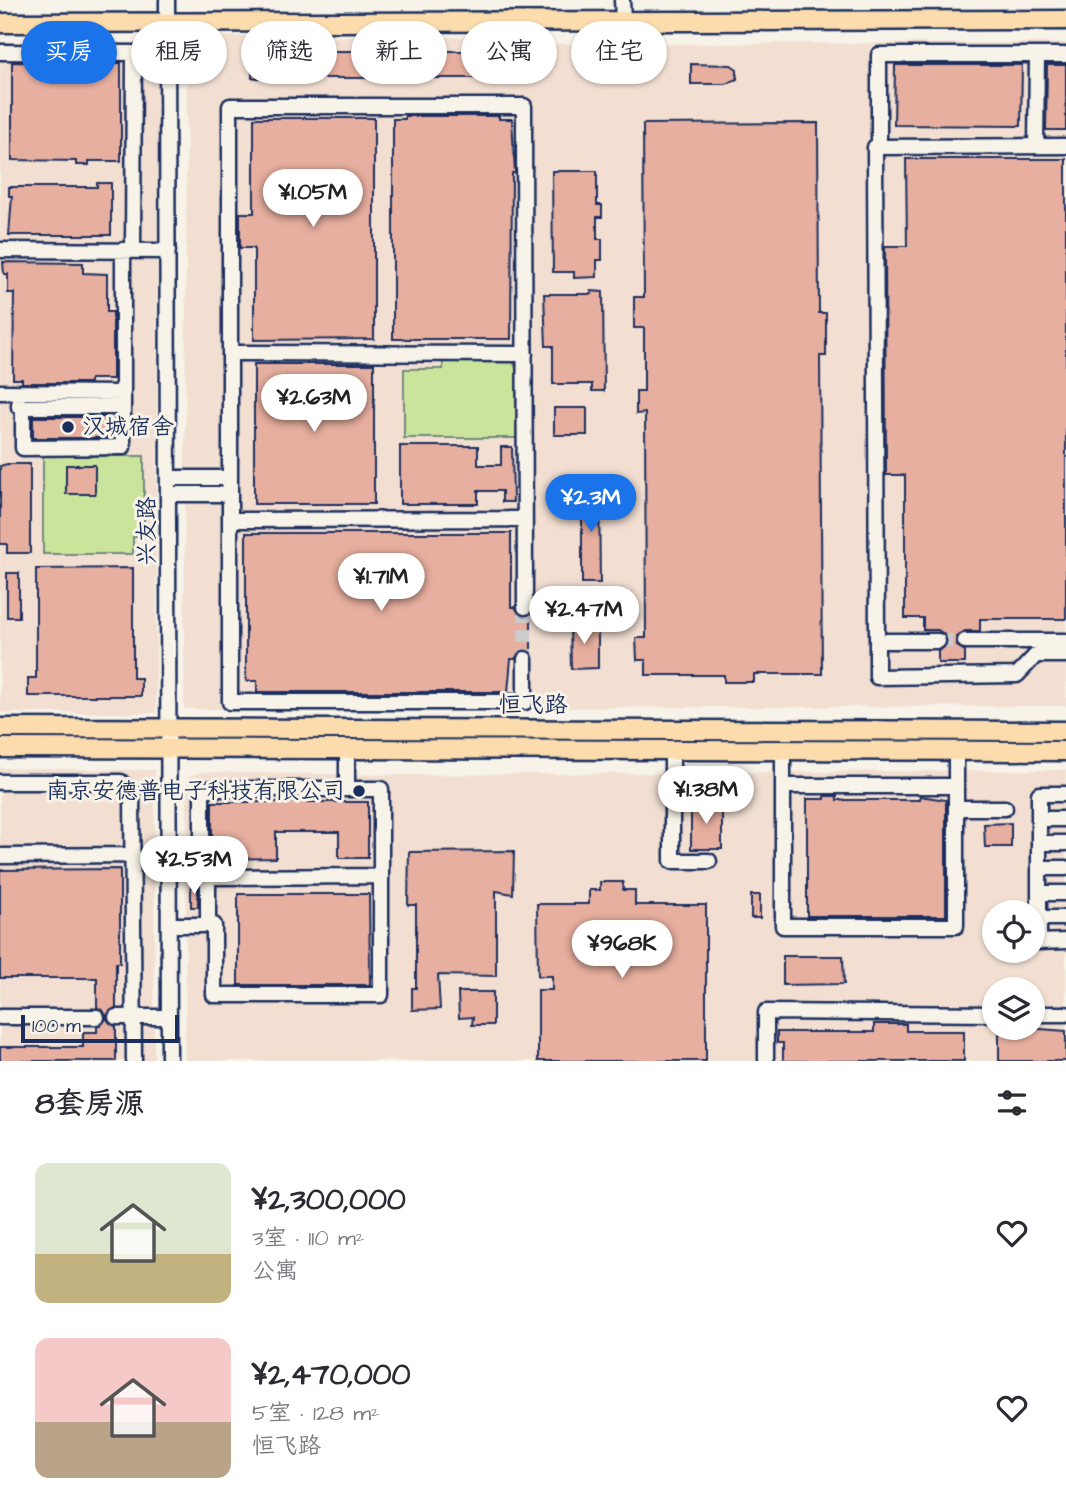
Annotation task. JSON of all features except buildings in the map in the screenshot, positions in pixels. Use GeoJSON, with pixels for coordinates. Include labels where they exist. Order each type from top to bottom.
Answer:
{"type":"FeatureCollection","features":[{"type":"Feature","properties":{"kind":"main road"},"geometry":{"type":"LineString","coordinates":[[167,21],[1066,20]]}},
{"type":"Feature","properties":{"kind":"main road"},"geometry":{"type":"LineString","coordinates":[[0,23],[131,21]]}},
{"type":"Feature","properties":{"kind":"main road","name":"恒飞路"},"geometry":{"type":"LineString","coordinates":[[0,728],[1066,731]]}},
{"type":"Feature","properties":{"kind":"main road","name":"恒飞路"},"geometry":{"type":"LineString","coordinates":[[0,748],[1066,751]]}},
{"type":"Feature","properties":{"kind":"street","name":"兴友路"},"geometry":{"type":"LineString","coordinates":[[167,0],[167,21]]}},
{"type":"Feature","properties":{"kind":"street"},"geometry":{"type":"LineString","coordinates":[[622,0],[623,20]]}},
{"type":"Feature","properties":{"kind":"street"},"geometry":{"type":"LineString","coordinates":[[0,52],[134,53],[123,447],[23,447],[21,400]]}},
{"type":"Feature","properties":{"kind":"street"},"geometry":{"type":"LineString","coordinates":[[879,147],[879,55],[1066,55]]}},
{"type":"Feature","properties":{"kind":"street"},"geometry":{"type":"LineString","coordinates":[[1036,146],[1037,55]]}},
{"type":"Feature","properties":{"kind":"street","name":"兴友路"},"geometry":{"type":"LineString","coordinates":[[167,84],[169,1061]]}},
{"type":"Feature","properties":{"kind":"street"},"geometry":{"type":"LineString","coordinates":[[525,607],[524,106],[230,106],[230,702],[525,702],[525,659]]}},
{"type":"Feature","properties":{"kind":"street"},"geometry":{"type":"LineString","coordinates":[[1066,146],[875,147],[877,677],[1017,675],[1036,655],[1066,655]]}},
{"type":"Feature","properties":{"kind":"street"},"geometry":{"type":"LineString","coordinates":[[0,250],[168,251]]}},
{"type":"Feature","properties":{"kind":"street"},"geometry":{"type":"LineString","coordinates":[[230,353],[525,354]]}},
{"type":"Feature","properties":{"kind":"street"},"geometry":{"type":"LineString","coordinates":[[0,392],[21,400],[123,400]]}},
{"type":"Feature","properties":{"kind":"street"},"geometry":{"type":"LineString","coordinates":[[169,478],[230,478]]}},
{"type":"Feature","properties":{"kind":"street"},"geometry":{"type":"LineString","coordinates":[[169,494],[230,494]]}},
{"type":"Feature","properties":{"kind":"street"},"geometry":{"type":"LineString","coordinates":[[230,520],[525,519]]}},
{"type":"Feature","properties":{"kind":"street"},"geometry":{"type":"LineString","coordinates":[[877,641],[938,641]]}},
{"type":"Feature","properties":{"kind":"street"},"geometry":{"type":"LineString","coordinates":[[965,641],[1066,641]]}},
{"type":"Feature","properties":{"kind":"street"},"geometry":{"type":"LineString","coordinates":[[347,750],[347,789]]}},
{"type":"Feature","properties":{"kind":"street"},"geometry":{"type":"LineString","coordinates":[[672,750],[672,861],[709,861]]}},
{"type":"Feature","properties":{"kind":"street"},"geometry":{"type":"LineString","coordinates":[[783,750],[783,926],[956,926],[956,751]]}},
{"type":"Feature","properties":{"kind":"street"},"geometry":{"type":"LineString","coordinates":[[0,782],[121,782],[132,792],[134,1061]]}},
{"type":"Feature","properties":{"kind":"street"},"geometry":{"type":"LineString","coordinates":[[784,786],[956,786]]}},
{"type":"Feature","properties":{"kind":"street"},"geometry":{"type":"LineString","coordinates":[[169,925],[214,925],[214,995],[382,995],[381,789],[202,789],[202,877],[381,876]]}},
{"type":"Feature","properties":{"kind":"street"},"geometry":{"type":"LineString","coordinates":[[672,792],[726,792]]}},
{"type":"Feature","properties":{"kind":"street"},"geometry":{"type":"LineString","coordinates":[[1039,900],[1039,794],[1066,794]]}},
{"type":"Feature","properties":{"kind":"street"},"geometry":{"type":"LineString","coordinates":[[956,808],[1004,807]]}},
{"type":"Feature","properties":{"kind":"street"},"geometry":{"type":"LineString","coordinates":[[1039,819],[1066,818]]}},
{"type":"Feature","properties":{"kind":"street"},"geometry":{"type":"LineString","coordinates":[[1039,843],[1066,843]]}},
{"type":"Feature","properties":{"kind":"street"},"geometry":{"type":"LineString","coordinates":[[0,856],[134,855]]}},
{"type":"Feature","properties":{"kind":"street"},"geometry":{"type":"LineString","coordinates":[[1039,868],[1066,868]]}},
{"type":"Feature","properties":{"kind":"street"},"geometry":{"type":"LineString","coordinates":[[208,877],[208,925]]}},
{"type":"Feature","properties":{"kind":"street"},"geometry":{"type":"LineString","coordinates":[[1039,893],[1066,893]]}},
{"type":"Feature","properties":{"kind":"street"},"geometry":{"type":"LineString","coordinates":[[1045,918],[1066,918]]}},
{"type":"Feature","properties":{"kind":"street"},"geometry":{"type":"LineString","coordinates":[[1045,942],[1066,942]]}},
{"type":"Feature","properties":{"kind":"street"},"geometry":{"type":"LineString","coordinates":[[766,1061],[766,1013],[982,1014]]}},
{"type":"Feature","properties":{"kind":"street"},"geometry":{"type":"LineString","coordinates":[[1045,1014],[1066,1014]]}},
{"type":"Feature","properties":{"kind":"street"},"geometry":{"type":"LineString","coordinates":[[0,1017],[97,1017]]}},
{"type":"Feature","properties":{"kind":"street"},"geometry":{"type":"LineString","coordinates":[[116,1017],[169,1017]]}},
{"type":"Feature","properties":{"kind":"shaded area"},"geometry":{"type":"Polygon","coordinates":[[[227,36],[241,36],[241,84],[337,84],[337,36],[351,36],[351,84],[447,84],[447,37],[461,37],[461,84],[557,84],[557,44],[571,44],[571,84],[667,84],[667,44],[1066,43],[1066,706],[184,709],[187,84],[227,84],[227,36]]]}},
{"type":"Feature","properties":{"kind":"shaded area"},"geometry":{"type":"Polygon","coordinates":[[[0,42],[21,42],[21,84],[117,84],[117,43],[131,43],[131,84],[158,84],[156,713],[0,713],[0,42]]]}},
{"type":"Feature","properties":{"kind":"shaded area"},"geometry":{"type":"Polygon","coordinates":[[[0,768],[155,770],[154,1061],[0,1061],[0,768]]]}},
{"type":"Feature","properties":{"kind":"shaded area"},"geometry":{"type":"Polygon","coordinates":[[[1066,770],[1066,1061],[185,1061],[187,777],[200,772],[392,775],[1066,770]]]}},
{"type":"Feature","properties":{"kind":"green space"},"geometry":{"type":"Polygon","coordinates":[[[512,359],[517,370],[517,438],[404,438],[404,369],[443,369],[443,360],[512,359]]]}},
{"type":"Feature","properties":{"kind":"green space"},"geometry":{"type":"Polygon","coordinates":[[[43,456],[144,456],[144,537],[133,537],[133,554],[43,554],[43,456]]]}},
{"type":"Feature","properties":{"kind":"tunnel"},"geometry":{"type":"LineString","coordinates":[[525,607],[525,659]]}},
{"type":"Feature","properties":{"kind":"tunnel"},"geometry":{"type":"LineString","coordinates":[[938,641],[965,641]]}},
{"type":"Feature","properties":{"kind":"place","name":"汉城宿舍"},"geometry":{"type":"Point","coordinates":[68,427]}},
{"type":"Feature","properties":{"kind":"place","name":"南京安德普电子科技有限公司"},"geometry":{"type":"Point","coordinates":[359,791]}}]}
